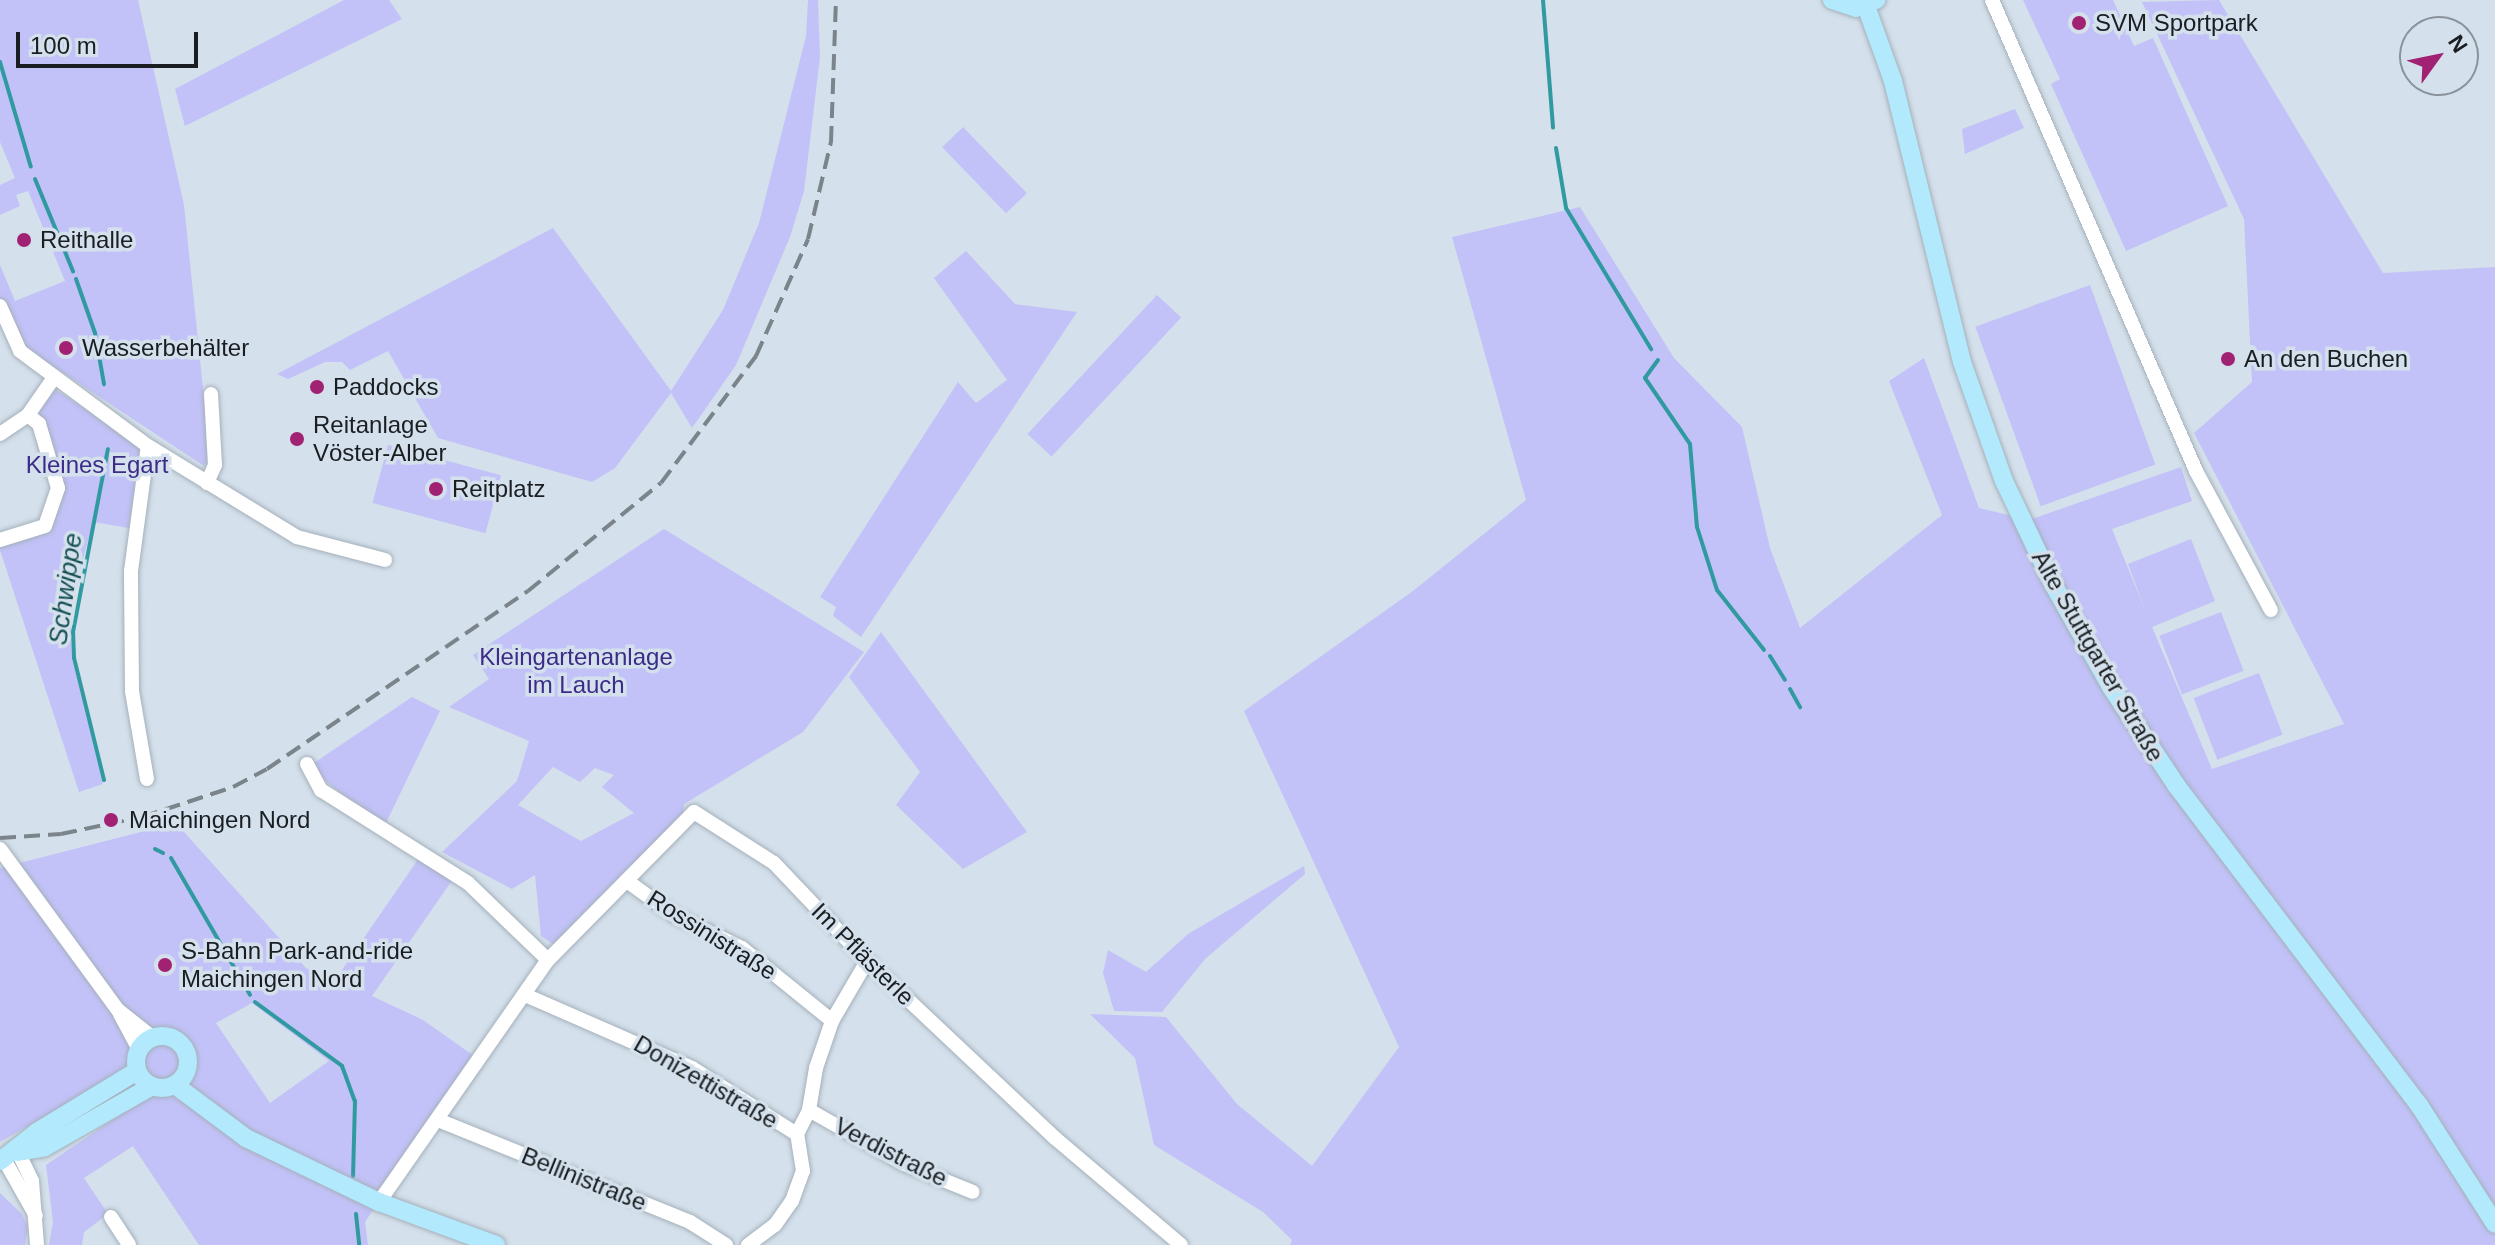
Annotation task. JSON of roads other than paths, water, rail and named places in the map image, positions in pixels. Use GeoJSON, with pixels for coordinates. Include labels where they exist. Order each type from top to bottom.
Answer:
{"type":"FeatureCollection","features":[{"type":"Feature","properties":{"kind":"main road"},"geometry":{"type":"LineString","coordinates":[[1832,0],[1845,7],[1871,3]]}},
{"type":"Feature","properties":{"kind":"main road","name":"Alte Stuttgarter Straße"},"geometry":{"type":"LineString","coordinates":[[1871,3],[1962,362],[2004,481],[2053,584],[2111,687],[2176,785],[2419,1105],[2495,1224]]}},
{"type":"Feature","properties":{"kind":"main road"},"geometry":{"type":"LineString","coordinates":[[7,1157],[37,1132],[137,1071],[145,1043],[164,1035],[181,1044],[189,1061],[181,1079]]}},
{"type":"Feature","properties":{"kind":"main road"},"geometry":{"type":"LineString","coordinates":[[137,1071],[152,1086]]}},
{"type":"Feature","properties":{"kind":"main road"},"geometry":{"type":"LineString","coordinates":[[7,1157],[45,1147],[152,1086],[181,1079]]}},
{"type":"Feature","properties":{"kind":"main road"},"geometry":{"type":"LineString","coordinates":[[181,1079],[266,1144],[379,1202],[496,1245]]}},
{"type":"Feature","properties":{"kind":"street"},"geometry":{"type":"LineString","coordinates":[[1992,0],[2196,471],[2271,610]]}},
{"type":"Feature","properties":{"kind":"street"},"geometry":{"type":"LineString","coordinates":[[0,306],[20,351],[53,379],[148,446],[297,537],[385,560]]}},
{"type":"Feature","properties":{"kind":"street"},"geometry":{"type":"LineString","coordinates":[[0,434],[28,415],[53,379]]}},
{"type":"Feature","properties":{"kind":"street"},"geometry":{"type":"LineString","coordinates":[[207,483],[215,465],[211,394]]}},
{"type":"Feature","properties":{"kind":"street"},"geometry":{"type":"LineString","coordinates":[[0,540],[45,526],[58,488],[39,424],[28,415]]}},
{"type":"Feature","properties":{"kind":"street"},"geometry":{"type":"LineString","coordinates":[[147,779],[132,691],[131,571],[148,446]]}},
{"type":"Feature","properties":{"kind":"street"},"geometry":{"type":"LineString","coordinates":[[307,764],[321,790],[468,883],[548,960]]}},
{"type":"Feature","properties":{"kind":"street","name":"Im Pflästerle"},"geometry":{"type":"LineString","coordinates":[[379,1202],[548,960],[694,812],[774,863],[867,961],[1055,1138],[1181,1245]]}},
{"type":"Feature","properties":{"kind":"street"},"geometry":{"type":"LineString","coordinates":[[0,849],[145,1043]]}},
{"type":"Feature","properties":{"kind":"street","name":"Rossinistraße"},"geometry":{"type":"LineString","coordinates":[[627,881],[674,915],[742,948],[832,1021]]}},
{"type":"Feature","properties":{"kind":"street","name":"Verdistraße"},"geometry":{"type":"LineString","coordinates":[[748,1245],[775,1225],[792,1201],[803,1171],[797,1134],[809,1110],[832,1021],[867,961]]}},
{"type":"Feature","properties":{"kind":"street","name":"Donizettistraße"},"geometry":{"type":"LineString","coordinates":[[525,995],[692,1068],[797,1134]]}},
{"type":"Feature","properties":{"kind":"street","name":"Verdistraße"},"geometry":{"type":"LineString","coordinates":[[809,1110],[904,1164],[973,1192]]}},
{"type":"Feature","properties":{"kind":"street","name":"Bellinistraße"},"geometry":{"type":"LineString","coordinates":[[438,1120],[690,1222],[726,1245]]}},
{"type":"Feature","properties":{"kind":"street"},"geometry":{"type":"LineString","coordinates":[[7,1157],[21,1195],[37,1216]]}},
{"type":"Feature","properties":{"kind":"street"},"geometry":{"type":"LineString","coordinates":[[7,1157],[32,1181],[37,1245]]}},
{"type":"Feature","properties":{"kind":"street"},"geometry":{"type":"LineString","coordinates":[[0,1188],[21,1195]]}},
{"type":"Feature","properties":{"kind":"street"},"geometry":{"type":"LineString","coordinates":[[111,1217],[129,1245]]}},
{"type":"Feature","properties":{"kind":"waterway"},"geometry":{"type":"LineString","coordinates":[[1543,0],[1553,128]]}},
{"type":"Feature","properties":{"kind":"waterway","name":"Schwippe"},"geometry":{"type":"LineString","coordinates":[[0,62],[31,167]]}},
{"type":"Feature","properties":{"kind":"waterway"},"geometry":{"type":"LineString","coordinates":[[1556,148],[1566,208],[1651,349]]}},
{"type":"Feature","properties":{"kind":"waterway","name":"Schwippe"},"geometry":{"type":"LineString","coordinates":[[35,179],[73,271]]}},
{"type":"Feature","properties":{"kind":"waterway","name":"Schwippe"},"geometry":{"type":"LineString","coordinates":[[76,279],[95,333],[104,384]]}},
{"type":"Feature","properties":{"kind":"waterway"},"geometry":{"type":"LineString","coordinates":[[1658,360],[1645,378],[1690,444],[1697,527],[1717,590],[1764,650]]}},
{"type":"Feature","properties":{"kind":"waterway","name":"Schwippe"},"geometry":{"type":"LineString","coordinates":[[104,780],[74,658],[73,632],[108,449]]}},
{"type":"Feature","properties":{"kind":"waterway"},"geometry":{"type":"LineString","coordinates":[[1770,656],[1785,680]]}},
{"type":"Feature","properties":{"kind":"waterway"},"geometry":{"type":"LineString","coordinates":[[1790,689],[1800,707]]}},
{"type":"Feature","properties":{"kind":"waterway","name":"Schwippe"},"geometry":{"type":"LineString","coordinates":[[155,849],[163,853]]}},
{"type":"Feature","properties":{"kind":"waterway","name":"Schwippe"},"geometry":{"type":"LineString","coordinates":[[171,858],[250,995]]}},
{"type":"Feature","properties":{"kind":"waterway","name":"Schwippe"},"geometry":{"type":"LineString","coordinates":[[255,1002],[342,1066],[355,1101],[353,1176]]}},
{"type":"Feature","properties":{"kind":"waterway","name":"Schwippe"},"geometry":{"type":"LineString","coordinates":[[356,1214],[359,1245]]}},
{"type":"Feature","properties":{"kind":"railway"},"geometry":{"type":"LineString","coordinates":[[0,838],[61,834],[142,817],[233,787],[267,769],[528,591],[661,483],[756,356],[808,239],[831,142],[836,0]]}},
{"type":"Feature","properties":{"kind":"place","name":"SVM Sportpark"},"geometry":{"type":"Point","coordinates":[2079,23]}},
{"type":"Feature","properties":{"kind":"place","name":"Reithalle"},"geometry":{"type":"Point","coordinates":[24,240]}},
{"type":"Feature","properties":{"kind":"place","name":"Wasserbehälter"},"geometry":{"type":"Point","coordinates":[66,348]}},
{"type":"Feature","properties":{"kind":"place","name":"An den Buchen"},"geometry":{"type":"Point","coordinates":[2228,359]}},
{"type":"Feature","properties":{"kind":"place","name":"Paddocks"},"geometry":{"type":"Point","coordinates":[317,387]}},
{"type":"Feature","properties":{"kind":"place","name":"Reitanlage Vöster-Alber"},"geometry":{"type":"Point","coordinates":[297,439]}},
{"type":"Feature","properties":{"kind":"place","name":"Reitplatz"},"geometry":{"type":"Point","coordinates":[436,489]}},
{"type":"Feature","properties":{"kind":"place","name":"Maichingen Nord"},"geometry":{"type":"Point","coordinates":[111,820]}},
{"type":"Feature","properties":{"kind":"place","name":"S-Bahn Park-and-ride Maichingen Nord"},"geometry":{"type":"Point","coordinates":[165,965]}},
{"type":"Feature","properties":{"kind":"park label","name":"Kleines Egart"},"geometry":{"type":"Point","coordinates":[97,465]}},
{"type":"Feature","properties":{"kind":"park label","name":"Kleingartenanlage im Lauch"},"geometry":{"type":"Point","coordinates":[576,671]}}]}
